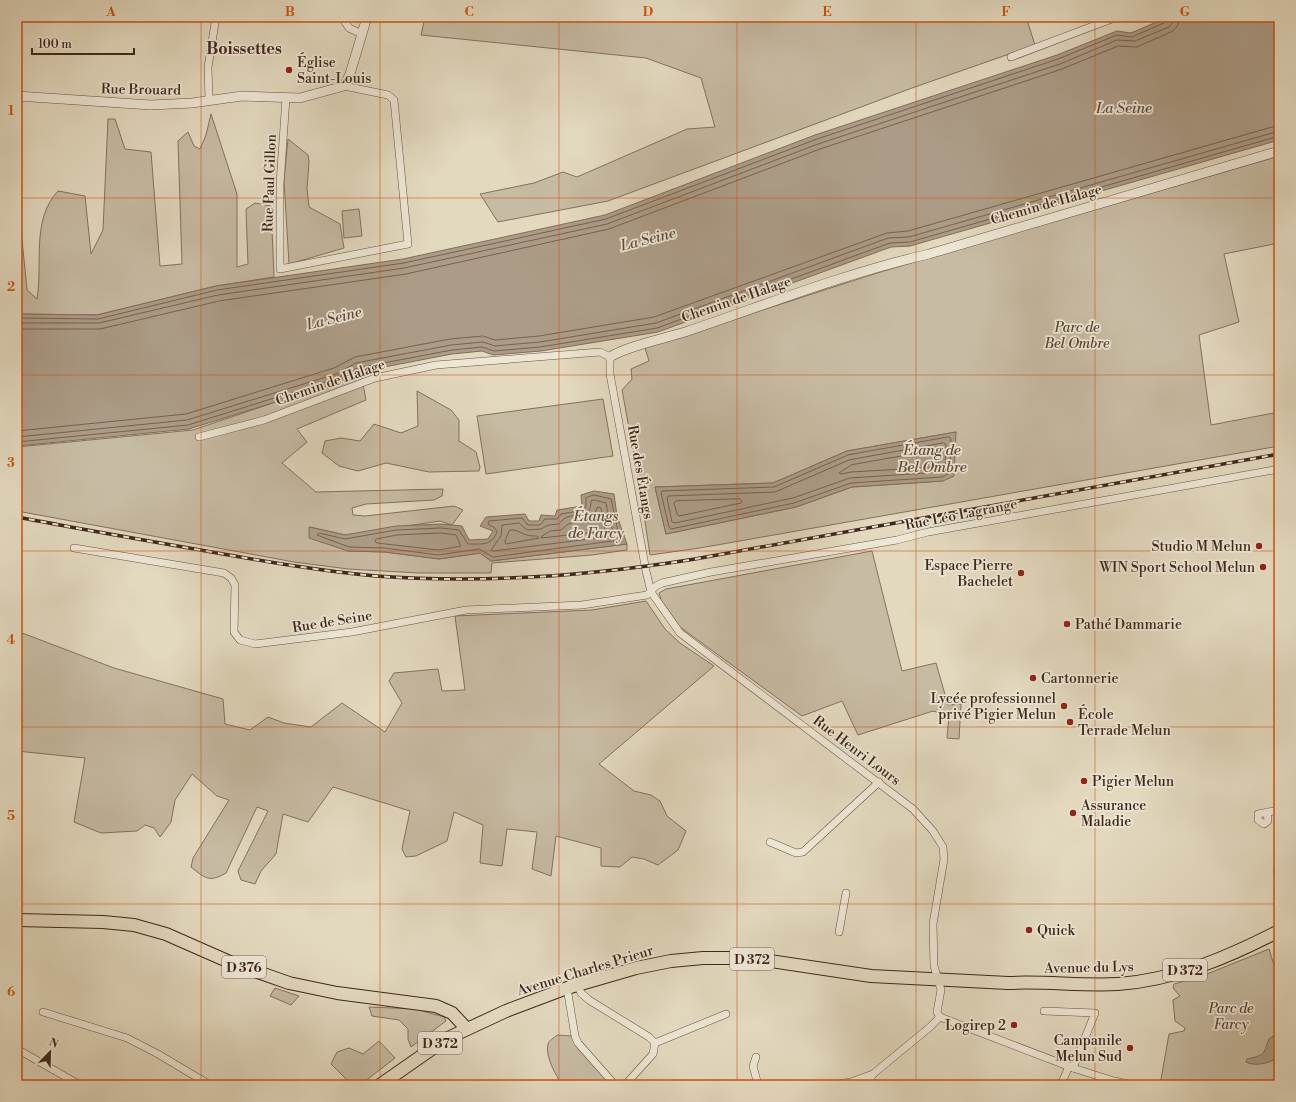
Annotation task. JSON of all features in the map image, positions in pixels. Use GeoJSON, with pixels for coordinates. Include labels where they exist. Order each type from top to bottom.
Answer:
{"type":"FeatureCollection","features":[{"type":"Feature","properties":{"kind":"main road","name":"D 376"},"geometry":{"type":"LineString","coordinates":[[17,920],[115,922],[134,925],[166,934],[232,963],[288,983],[337,993],[436,1006],[452,1013],[466,1028]]}},
{"type":"Feature","properties":{"kind":"main road","name":"Avenue du Lys"},"geometry":{"type":"LineString","coordinates":[[939,980],[1085,985],[1132,983],[1163,977],[1210,962],[1243,949],[1279,931]]}},
{"type":"Feature","properties":{"kind":"main road","name":"Avenue Charles Prieur"},"geometry":{"type":"LineString","coordinates":[[380,1085],[442,1041],[466,1028],[506,1011],[572,987],[662,962],[712,958],[766,960],[871,976],[939,980]]}},
{"type":"Feature","properties":{"kind":"street"},"geometry":{"type":"LineString","coordinates":[[209,100],[208,67],[216,17]]}},
{"type":"Feature","properties":{"kind":"street"},"geometry":{"type":"LineString","coordinates":[[342,17],[349,28],[362,34]]}},
{"type":"Feature","properties":{"kind":"street"},"geometry":{"type":"LineString","coordinates":[[286,98],[310,97],[344,86],[367,17]]}},
{"type":"Feature","properties":{"kind":"street"},"geometry":{"type":"LineString","coordinates":[[1011,57],[1118,17]]}},
{"type":"Feature","properties":{"kind":"street","name":"Rue Paul Gillon"},"geometry":{"type":"LineString","coordinates":[[286,98],[280,184],[280,269],[408,244],[394,100],[388,95],[344,86]]}},
{"type":"Feature","properties":{"kind":"street","name":"Rue Brouard"},"geometry":{"type":"LineString","coordinates":[[17,96],[151,105],[192,103],[209,100],[263,96],[286,98]]}},
{"type":"Feature","properties":{"kind":"street","name":"Chemin de Halage"},"geometry":{"type":"LineString","coordinates":[[199,436],[264,420],[375,378],[436,365],[600,352],[610,357],[618,351],[662,339],[881,265],[929,254],[1279,151]]}},
{"type":"Feature","properties":{"kind":"street","name":"Rue des Étangs"},"geometry":{"type":"LineString","coordinates":[[610,357],[610,374],[651,592]]}},
{"type":"Feature","properties":{"kind":"street","name":"Rue Léo Lagrange"},"geometry":{"type":"LineString","coordinates":[[651,592],[656,586],[662,583],[711,572],[897,540],[928,532],[1279,469]]}},
{"type":"Feature","properties":{"kind":"street","name":"Rue de Seine"},"geometry":{"type":"LineString","coordinates":[[74,548],[224,573],[231,578],[235,585],[234,632],[240,640],[255,644],[352,632],[466,610],[582,604],[646,595],[651,592]]}},
{"type":"Feature","properties":{"kind":"street","name":"Rue Henri Lours"},"geometry":{"type":"LineString","coordinates":[[651,592],[680,633],[913,809],[943,847],[944,859],[933,924],[934,966],[939,980],[941,993],[937,1012],[940,1017]]}},
{"type":"Feature","properties":{"kind":"street"},"geometry":{"type":"LineString","coordinates":[[770,842],[796,853],[803,852],[879,782]]}},
{"type":"Feature","properties":{"kind":"street"},"geometry":{"type":"LineString","coordinates":[[1267,812],[1279,810]]}},
{"type":"Feature","properties":{"kind":"street"},"geometry":{"type":"LineString","coordinates":[[1279,868],[1277,871],[1279,881]]}},
{"type":"Feature","properties":{"kind":"street"},"geometry":{"type":"LineString","coordinates":[[839,932],[846,892]]}},
{"type":"Feature","properties":{"kind":"street"},"geometry":{"type":"LineString","coordinates":[[572,987],[589,1000],[649,1037],[655,1044]]}},
{"type":"Feature","properties":{"kind":"street"},"geometry":{"type":"LineString","coordinates":[[572,987],[575,1036],[578,1043],[615,1085]]}},
{"type":"Feature","properties":{"kind":"street"},"geometry":{"type":"LineString","coordinates":[[1044,1011],[1094,1013],[1071,1067],[1061,1085]]}},
{"type":"Feature","properties":{"kind":"street"},"geometry":{"type":"LineString","coordinates":[[43,1012],[127,1038],[158,1054],[210,1085]]}},
{"type":"Feature","properties":{"kind":"street"},"geometry":{"type":"LineString","coordinates":[[655,1044],[726,1014]]}},
{"type":"Feature","properties":{"kind":"street"},"geometry":{"type":"LineString","coordinates":[[831,1085],[873,1074],[940,1017],[1071,1067],[1133,1085]]}},
{"type":"Feature","properties":{"kind":"street"},"geometry":{"type":"LineString","coordinates":[[624,1085],[653,1054],[655,1044]]}},
{"type":"Feature","properties":{"kind":"street"},"geometry":{"type":"LineString","coordinates":[[17,1049],[80,1085]]}},
{"type":"Feature","properties":{"kind":"street"},"geometry":{"type":"LineString","coordinates":[[756,1058],[753,1066],[758,1085]]}},
{"type":"Feature","properties":{"kind":"street"},"geometry":{"type":"LineString","coordinates":[[861,1078],[867,1085],[873,1074]]}},
{"type":"Feature","properties":{"kind":"green space"},"geometry":{"type":"Polygon","coordinates":[[[425,17],[1026,17],[1035,45],[912,88],[608,201],[498,222],[480,194],[534,183],[563,172],[577,177],[687,129],[715,127],[701,78],[646,58],[421,35],[425,17]]]}},
{"type":"Feature","properties":{"kind":"green space"},"geometry":{"type":"Polygon","coordinates":[[[211,114],[237,194],[237,267],[248,264],[246,209],[255,203],[271,206],[274,277],[216,286],[97,315],[17,314],[17,238],[22,239],[27,290],[37,299],[39,285],[41,228],[44,215],[50,202],[58,191],[85,196],[91,254],[103,230],[108,119],[115,119],[125,149],[151,152],[160,266],[182,264],[178,141],[188,132],[194,146],[200,149],[206,135],[211,114]]]}},
{"type":"Feature","properties":{"kind":"green space"},"geometry":{"type":"Polygon","coordinates":[[[288,139],[308,155],[309,162],[307,188],[309,207],[340,224],[344,248],[289,264],[284,180],[288,139]]]}},
{"type":"Feature","properties":{"kind":"green space","name":"Parc de Bel Ombre"},"geometry":{"type":"Polygon","coordinates":[[[1279,156],[1279,243],[1224,254],[1239,322],[1199,335],[1211,425],[1279,412],[1279,446],[700,548],[650,555],[640,488],[622,390],[632,379],[631,369],[649,361],[645,348],[877,273],[1279,156]],[[956,432],[847,451],[773,483],[655,487],[666,534],[796,507],[852,487],[943,481],[956,432]]]}},
{"type":"Feature","properties":{"kind":"green space"},"geometry":{"type":"Polygon","coordinates":[[[359,209],[362,236],[344,238],[342,211],[359,209]]]}},
{"type":"Feature","properties":{"kind":"green space"},"geometry":{"type":"Polygon","coordinates":[[[361,373],[366,400],[297,429],[307,442],[282,463],[316,492],[443,489],[442,496],[434,500],[366,504],[352,508],[353,515],[365,516],[454,506],[463,510],[452,525],[440,521],[345,535],[310,527],[348,551],[385,552],[439,559],[480,553],[491,561],[627,544],[627,550],[592,555],[492,563],[491,573],[418,573],[348,569],[294,562],[17,511],[17,447],[193,430],[361,373]]]}},
{"type":"Feature","properties":{"kind":"green space"},"geometry":{"type":"Polygon","coordinates":[[[417,391],[451,410],[459,420],[459,441],[476,452],[480,467],[479,471],[429,472],[386,463],[358,471],[339,466],[322,453],[325,441],[341,438],[360,441],[374,424],[401,433],[418,426],[417,391]]]}},
{"type":"Feature","properties":{"kind":"green space"},"geometry":{"type":"Polygon","coordinates":[[[603,399],[613,456],[486,474],[477,416],[603,399]]]}},
{"type":"Feature","properties":{"kind":"green space"},"geometry":{"type":"Polygon","coordinates":[[[872,551],[902,671],[936,663],[948,705],[961,704],[959,739],[947,738],[949,716],[933,711],[858,735],[842,701],[802,716],[680,627],[661,600],[659,593],[666,589],[872,551]]]}},
{"type":"Feature","properties":{"kind":"green space"},"geometry":{"type":"Polygon","coordinates":[[[646,601],[665,629],[680,643],[714,666],[599,764],[634,791],[651,795],[660,801],[667,816],[686,831],[678,850],[658,865],[644,859],[632,857],[620,867],[601,866],[601,848],[556,836],[551,876],[532,869],[537,832],[507,829],[502,866],[480,863],[483,825],[454,812],[447,841],[416,856],[406,857],[402,849],[410,811],[333,787],[308,822],[283,814],[276,854],[261,871],[255,884],[241,880],[238,871],[268,811],[257,807],[226,873],[215,878],[207,878],[191,867],[193,858],[229,800],[217,796],[192,774],[175,800],[171,822],[160,837],[154,828],[145,825],[137,831],[101,833],[74,822],[85,758],[17,751],[17,631],[114,668],[223,699],[225,724],[250,730],[268,717],[284,723],[311,727],[342,703],[385,732],[402,703],[389,681],[394,673],[438,669],[442,691],[465,690],[455,616],[592,610],[646,601]]]}},
{"type":"Feature","properties":{"kind":"green space","name":"Parc de Farcy"},"geometry":{"type":"Polygon","coordinates":[[[1269,949],[1279,981],[1279,1085],[1160,1085],[1169,1034],[1184,1031],[1185,1028],[1175,1021],[1173,1000],[1180,996],[1173,988],[1174,984],[1202,976],[1269,949]]]}},
{"type":"Feature","properties":{"kind":"green space"},"geometry":{"type":"Polygon","coordinates":[[[275,988],[299,996],[291,1005],[270,996],[275,988]]]}},
{"type":"Feature","properties":{"kind":"green space"},"geometry":{"type":"Polygon","coordinates":[[[369,1007],[416,1009],[444,1017],[446,1021],[411,1047],[408,1039],[408,1029],[399,1020],[372,1016],[369,1007]]]}},
{"type":"Feature","properties":{"kind":"green space"},"geometry":{"type":"Polygon","coordinates":[[[557,1035],[572,1036],[604,1076],[609,1085],[562,1085],[552,1066],[547,1049],[550,1040],[557,1035]]]}},
{"type":"Feature","properties":{"kind":"green space"},"geometry":{"type":"Polygon","coordinates":[[[379,1041],[395,1058],[360,1085],[348,1085],[349,1082],[331,1064],[337,1052],[349,1048],[363,1054],[379,1041]]]}},
{"type":"Feature","properties":{"kind":"water","name":"La Seine"},"geometry":{"type":"Polygon","coordinates":[[[1168,17],[1279,17],[1279,140],[910,246],[891,247],[658,332],[541,351],[493,355],[482,351],[452,354],[358,372],[340,382],[189,429],[17,446],[17,314],[97,315],[216,286],[403,259],[605,215],[815,135],[1057,55],[1117,31],[1131,33],[1168,17]]]}},
{"type":"Feature","properties":{"kind":"water","name":"Étang de Bel Ombre"},"geometry":{"type":"Polygon","coordinates":[[[956,432],[954,476],[943,481],[852,487],[796,507],[666,534],[655,487],[773,483],[847,451],[956,432]]]}},
{"type":"Feature","properties":{"kind":"water","name":"Étangs de Farcy"},"geometry":{"type":"Polygon","coordinates":[[[594,491],[614,494],[617,516],[627,544],[491,561],[480,553],[439,559],[385,552],[348,551],[309,538],[309,527],[345,535],[396,526],[441,524],[462,526],[469,540],[488,539],[493,531],[480,526],[486,517],[525,514],[529,521],[539,521],[541,515],[555,516],[557,510],[582,506],[581,495],[594,491]]]}},
{"type":"Feature","properties":{"kind":"water"},"geometry":{"type":"Polygon","coordinates":[[[1273,1036],[1279,1037],[1279,1057],[1263,1064],[1246,1062],[1247,1059],[1262,1054],[1269,1039],[1273,1036]]]}},
{"type":"Feature","properties":{"kind":"railway"},"geometry":{"type":"LineString","coordinates":[[17,517],[312,569],[376,576],[496,579],[576,574],[695,559],[1279,454]]}},
{"type":"Feature","properties":{"kind":"place","name":"Église Saint-Louis"},"geometry":{"type":"Point","coordinates":[289,70]}},
{"type":"Feature","properties":{"kind":"place","name":"Studio M Melun"},"geometry":{"type":"Point","coordinates":[1259,546]}},
{"type":"Feature","properties":{"kind":"place","name":"WIN Sport School Melun"},"geometry":{"type":"Point","coordinates":[1263,567]}},
{"type":"Feature","properties":{"kind":"place","name":"Espace Pierre Bachelet"},"geometry":{"type":"Point","coordinates":[1021,573]}},
{"type":"Feature","properties":{"kind":"place","name":"Pathé Dammarie"},"geometry":{"type":"Point","coordinates":[1067,624]}},
{"type":"Feature","properties":{"kind":"place","name":"Cartonnerie"},"geometry":{"type":"Point","coordinates":[1033,678]}},
{"type":"Feature","properties":{"kind":"place","name":"Lycée professionnel privé Pigier Melun"},"geometry":{"type":"Point","coordinates":[1064,706]}},
{"type":"Feature","properties":{"kind":"place","name":"École Terrade Melun"},"geometry":{"type":"Point","coordinates":[1070,722]}},
{"type":"Feature","properties":{"kind":"place","name":"Pigier Melun"},"geometry":{"type":"Point","coordinates":[1084,781]}},
{"type":"Feature","properties":{"kind":"place","name":"Assurance Maladie"},"geometry":{"type":"Point","coordinates":[1073,813]}},
{"type":"Feature","properties":{"kind":"place","name":"Quick"},"geometry":{"type":"Point","coordinates":[1029,930]}},
{"type":"Feature","properties":{"kind":"place","name":"Logirep 2"},"geometry":{"type":"Point","coordinates":[1014,1025]}},
{"type":"Feature","properties":{"kind":"place","name":"Campanile Melun Sud"},"geometry":{"type":"Point","coordinates":[1130,1048]}},
{"type":"Feature","properties":{"kind":"district","name":"Boissettes"},"geometry":{"type":"Point","coordinates":[244,48]}}]}
